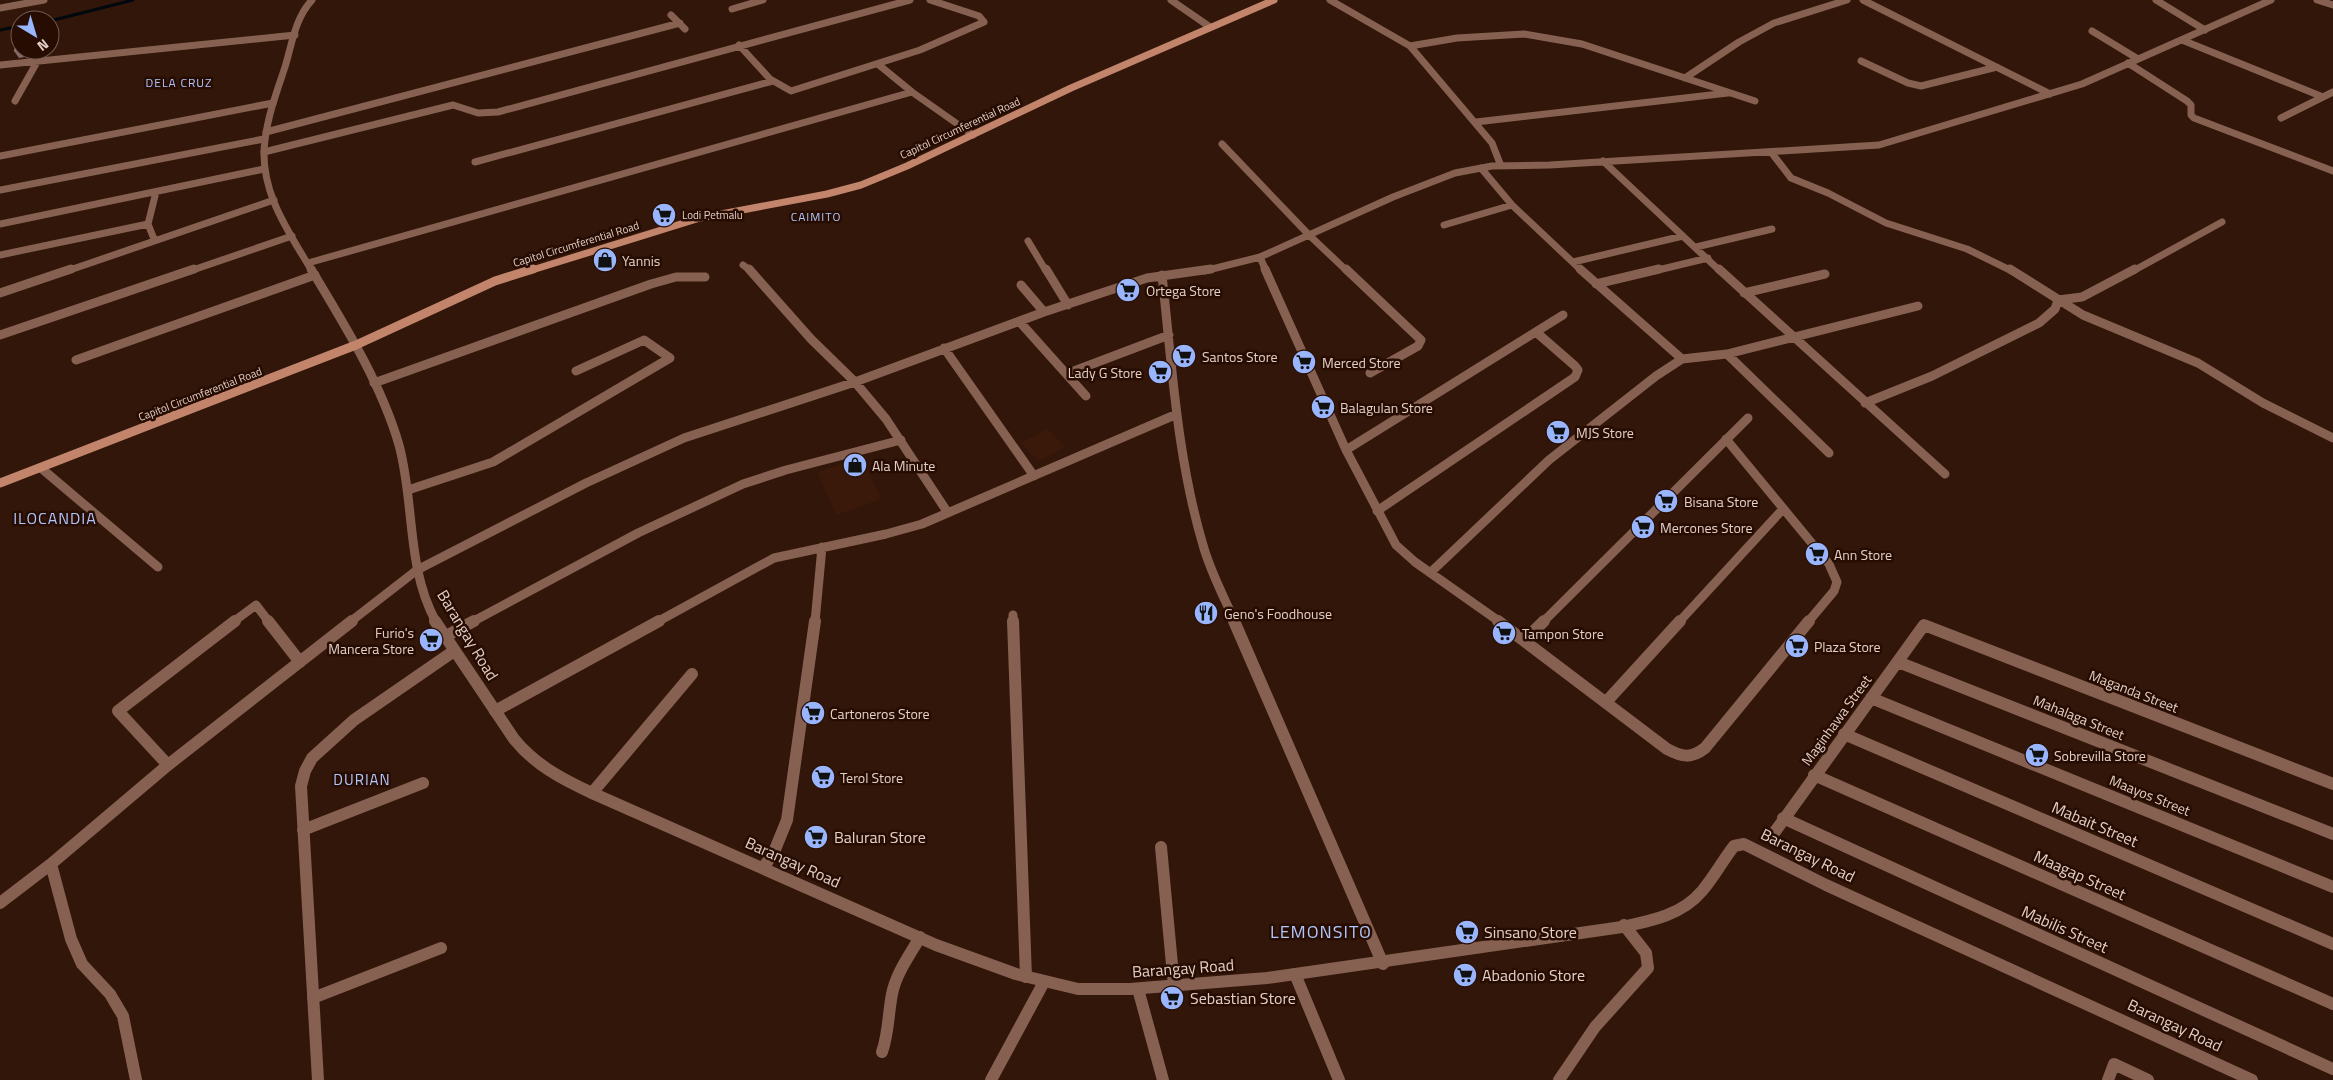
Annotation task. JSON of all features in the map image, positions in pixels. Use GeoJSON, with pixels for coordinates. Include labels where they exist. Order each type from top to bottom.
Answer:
{"type":"FeatureCollection","features":[{"type":"Feature","properties":{"kind":"main road","name":"Capitol Circumferential Road"},"geometry":{"type":"LineString","coordinates":[[0,484],[356,345],[472,291],[524,271],[700,218],[846,189],[900,169],[1071,88],[1274,0]]}},
{"type":"Feature","properties":{"kind":"street"},"geometry":{"type":"LineString","coordinates":[[0,8],[44,0]]}},
{"type":"Feature","properties":{"kind":"street","name":"Barangay Road"},"geometry":{"type":"LineString","coordinates":[[312,0],[301,14],[273,103],[265,135],[264,169],[274,200],[292,236],[356,345],[374,383],[401,453],[408,490],[417,570],[426,599],[454,651],[517,742],[536,762],[592,793],[920,938],[1026,977],[1072,988],[1105,991],[1243,981],[1383,964],[1624,925],[1666,915],[1690,904],[1734,846],[1744,844],[1826,885],[2252,1080]]}},
{"type":"Feature","properties":{"kind":"street"},"geometry":{"type":"LineString","coordinates":[[732,9],[763,0]]}},
{"type":"Feature","properties":{"kind":"street"},"geometry":{"type":"LineString","coordinates":[[264,152],[453,105],[462,106],[480,114],[498,112],[910,0]]}},
{"type":"Feature","properties":{"kind":"street"},"geometry":{"type":"LineString","coordinates":[[739,46],[773,81],[783,89],[791,91],[879,65],[920,50],[984,22],[979,16],[930,0]]}},
{"type":"Feature","properties":{"kind":"street"},"geometry":{"type":"LineString","coordinates":[[1172,0],[1210,27]]}},
{"type":"Feature","properties":{"kind":"street"},"geometry":{"type":"LineString","coordinates":[[1330,0],[1410,46],[1492,143],[1501,166]]}},
{"type":"Feature","properties":{"kind":"street"},"geometry":{"type":"LineString","coordinates":[[1685,78],[1734,46],[1773,24],[1792,16],[1847,0]]}},
{"type":"Feature","properties":{"kind":"street"},"geometry":{"type":"LineString","coordinates":[[1863,0],[2050,94]]}},
{"type":"Feature","properties":{"kind":"street"},"geometry":{"type":"LineString","coordinates":[[2156,0],[2205,30]]}},
{"type":"Feature","properties":{"kind":"street"},"geometry":{"type":"LineString","coordinates":[[0,903],[51,864],[168,765],[417,570],[586,483],[684,438],[855,382],[1044,312],[1162,275],[1208,270],[1260,257],[1444,177],[1480,168],[1501,166],[1879,145],[2082,84],[2272,0]]}},
{"type":"Feature","properties":{"kind":"street"},"geometry":{"type":"LineString","coordinates":[[2317,0],[2333,5]]}},
{"type":"Feature","properties":{"kind":"street"},"geometry":{"type":"LineString","coordinates":[[0,190],[265,135],[682,26],[671,15]]}},
{"type":"Feature","properties":{"kind":"street"},"geometry":{"type":"LineString","coordinates":[[2092,31],[2138,59]]}},
{"type":"Feature","properties":{"kind":"street"},"geometry":{"type":"LineString","coordinates":[[1410,46],[1458,38],[1524,34],[1582,44],[1755,101]]}},
{"type":"Feature","properties":{"kind":"street"},"geometry":{"type":"LineString","coordinates":[[0,65],[295,35]]}},
{"type":"Feature","properties":{"kind":"street"},"geometry":{"type":"LineString","coordinates":[[2182,40],[2323,97]]}},
{"type":"Feature","properties":{"kind":"street"},"geometry":{"type":"LineString","coordinates":[[1861,61],[1908,84],[1921,86],[1997,67]]}},
{"type":"Feature","properties":{"kind":"street"},"geometry":{"type":"LineString","coordinates":[[15,101],[37,62]]}},
{"type":"Feature","properties":{"kind":"street"},"geometry":{"type":"LineString","coordinates":[[2128,63],[2187,101],[2191,106],[2191,115],[2194,118],[2333,171]]}},
{"type":"Feature","properties":{"kind":"street"},"geometry":{"type":"LineString","coordinates":[[879,65],[912,92],[973,135]]}},
{"type":"Feature","properties":{"kind":"street"},"geometry":{"type":"LineString","coordinates":[[475,162],[773,81]]}},
{"type":"Feature","properties":{"kind":"street"},"geometry":{"type":"LineString","coordinates":[[308,263],[912,92]]}},
{"type":"Feature","properties":{"kind":"street"},"geometry":{"type":"LineString","coordinates":[[2281,118],[2333,92]]}},
{"type":"Feature","properties":{"kind":"street"},"geometry":{"type":"LineString","coordinates":[[1476,122],[1729,93]]}},
{"type":"Feature","properties":{"kind":"street"},"geometry":{"type":"LineString","coordinates":[[0,156],[273,103]]}},
{"type":"Feature","properties":{"kind":"street"},"geometry":{"type":"LineString","coordinates":[[1222,144],[1309,235],[1421,340],[1418,346],[1370,373]]}},
{"type":"Feature","properties":{"kind":"street"},"geometry":{"type":"LineString","coordinates":[[1771,152],[1791,178],[1828,193],[1886,222],[1982,255],[2026,278],[2058,300],[2104,324],[2198,362],[2263,403],[2333,438]]}},
{"type":"Feature","properties":{"kind":"street"},"geometry":{"type":"LineString","coordinates":[[1604,161],[1744,293],[1945,474]]}},
{"type":"Feature","properties":{"kind":"street"},"geometry":{"type":"LineString","coordinates":[[1480,168],[1512,204],[1596,284],[1682,359]]}},
{"type":"Feature","properties":{"kind":"street"},"geometry":{"type":"LineString","coordinates":[[0,224],[264,169]]}},
{"type":"Feature","properties":{"kind":"street"},"geometry":{"type":"LineString","coordinates":[[154,239],[148,224],[156,192]]}},
{"type":"Feature","properties":{"kind":"street"},"geometry":{"type":"LineString","coordinates":[[0,293],[126,252],[154,239],[274,200]]}},
{"type":"Feature","properties":{"kind":"street"},"geometry":{"type":"LineString","coordinates":[[1444,225],[1512,204]]}},
{"type":"Feature","properties":{"kind":"street"},"geometry":{"type":"LineString","coordinates":[[2058,300],[2082,297],[2092,293],[2222,222]]}},
{"type":"Feature","properties":{"kind":"street"},"geometry":{"type":"LineString","coordinates":[[0,255],[148,224]]}},
{"type":"Feature","properties":{"kind":"street"},"geometry":{"type":"LineString","coordinates":[[1696,247],[1772,229]]}},
{"type":"Feature","properties":{"kind":"street"},"geometry":{"type":"LineString","coordinates":[[0,334],[292,236]]}},
{"type":"Feature","properties":{"kind":"street"},"geometry":{"type":"LineString","coordinates":[[1573,262],[1683,236]]}},
{"type":"Feature","properties":{"kind":"street"},"geometry":{"type":"LineString","coordinates":[[1028,241],[1068,305]]}},
{"type":"Feature","properties":{"kind":"street"},"geometry":{"type":"LineString","coordinates":[[1260,257],[1346,450],[1376,512],[1396,545],[1415,562],[1607,701],[1667,749],[1688,758],[1696,756],[1705,748],[1834,591],[1837,582],[1832,569],[1726,439]]}},
{"type":"Feature","properties":{"kind":"street"},"geometry":{"type":"LineString","coordinates":[[1596,284],[1708,258]]}},
{"type":"Feature","properties":{"kind":"street"},"geometry":{"type":"LineString","coordinates":[[742,265],[750,270],[811,339],[855,382],[901,440],[948,513]]}},
{"type":"Feature","properties":{"kind":"street"},"geometry":{"type":"LineString","coordinates":[[1744,293],[1825,274]]}},
{"type":"Feature","properties":{"kind":"street"},"geometry":{"type":"LineString","coordinates":[[76,360],[315,275]]}},
{"type":"Feature","properties":{"kind":"street"},"geometry":{"type":"LineString","coordinates":[[1162,275],[1177,414],[1198,525],[1210,566],[1383,964]]}},
{"type":"Feature","properties":{"kind":"street"},"geometry":{"type":"LineString","coordinates":[[374,383],[651,284],[676,277],[705,277]]}},
{"type":"Feature","properties":{"kind":"street"},"geometry":{"type":"LineString","coordinates":[[1021,284],[1044,312]]}},
{"type":"Feature","properties":{"kind":"street"},"geometry":{"type":"LineString","coordinates":[[1865,403],[1932,376],[2039,324],[2055,309],[2058,300]]}},
{"type":"Feature","properties":{"kind":"street"},"geometry":{"type":"LineString","coordinates":[[1430,573],[1549,460],[1656,376],[1682,359],[1727,354],[1918,306]]}},
{"type":"Feature","properties":{"kind":"street"},"geometry":{"type":"LineString","coordinates":[[1346,450],[1563,315]]}},
{"type":"Feature","properties":{"kind":"street"},"geometry":{"type":"LineString","coordinates":[[1019,322],[1086,396]]}},
{"type":"Feature","properties":{"kind":"street"},"geometry":{"type":"LineString","coordinates":[[1376,512],[1575,377],[1578,370],[1575,366],[1536,332]]}},
{"type":"Feature","properties":{"kind":"street"},"geometry":{"type":"LineString","coordinates":[[1066,374],[1169,335]]}},
{"type":"Feature","properties":{"kind":"street"},"geometry":{"type":"LineString","coordinates":[[408,490],[493,462],[572,418],[670,358],[644,340],[576,372]]}},
{"type":"Feature","properties":{"kind":"street"},"geometry":{"type":"LineString","coordinates":[[944,348],[1034,476]]}},
{"type":"Feature","properties":{"kind":"street"},"geometry":{"type":"LineString","coordinates":[[1727,354],[1829,453]]}},
{"type":"Feature","properties":{"kind":"street"},"geometry":{"type":"LineString","coordinates":[[495,711],[774,558],[895,533],[948,513],[1177,414]]}},
{"type":"Feature","properties":{"kind":"street"},"geometry":{"type":"LineString","coordinates":[[1525,640],[1748,418]]}},
{"type":"Feature","properties":{"kind":"street"},"geometry":{"type":"LineString","coordinates":[[446,636],[638,533],[701,502],[743,484],[786,470],[901,440]]}},
{"type":"Feature","properties":{"kind":"street"},"geometry":{"type":"LineString","coordinates":[[41,468],[158,567]]}},
{"type":"Feature","properties":{"kind":"street"},"geometry":{"type":"LineString","coordinates":[[1607,701],[1783,508]]}},
{"type":"Feature","properties":{"kind":"street"},"geometry":{"type":"LineString","coordinates":[[763,868],[774,852],[787,820],[817,608],[822,547]]}},
{"type":"Feature","properties":{"kind":"street"},"geometry":{"type":"LineString","coordinates":[[168,765],[118,711],[256,605],[300,662]]}},
{"type":"Feature","properties":{"kind":"street"},"geometry":{"type":"LineString","coordinates":[[1013,615],[1026,977]]}},
{"type":"Feature","properties":{"kind":"street","name":"Maginhawa Street"},"geometry":{"type":"LineString","coordinates":[[1774,833],[1924,625]]}},
{"type":"Feature","properties":{"kind":"street","name":"Maganda Street"},"geometry":{"type":"LineString","coordinates":[[1924,625],[2333,784]]}},
{"type":"Feature","properties":{"kind":"street"},"geometry":{"type":"LineString","coordinates":[[318,1080],[301,786],[312,758],[354,720],[454,651]]}},
{"type":"Feature","properties":{"kind":"street","name":"Mahalaga Street"},"geometry":{"type":"LineString","coordinates":[[1898,662],[2333,834]]}},
{"type":"Feature","properties":{"kind":"street"},"geometry":{"type":"LineString","coordinates":[[592,793],[692,674]]}},
{"type":"Feature","properties":{"kind":"street","name":"Maayos Street"},"geometry":{"type":"LineString","coordinates":[[1871,698],[2333,887]]}},
{"type":"Feature","properties":{"kind":"street","name":"Mabait Street"},"geometry":{"type":"LineString","coordinates":[[1844,734],[2333,944]]}},
{"type":"Feature","properties":{"kind":"street","name":"Maagap Street"},"geometry":{"type":"LineString","coordinates":[[1814,775],[2333,1004]]}},
{"type":"Feature","properties":{"kind":"street"},"geometry":{"type":"LineString","coordinates":[[303,830],[423,783]]}},
{"type":"Feature","properties":{"kind":"street","name":"Mabilis Street"},"geometry":{"type":"LineString","coordinates":[[1783,818],[2333,1069]]}},
{"type":"Feature","properties":{"kind":"street"},"geometry":{"type":"LineString","coordinates":[[1161,847],[1174,986]]}},
{"type":"Feature","properties":{"kind":"street"},"geometry":{"type":"LineString","coordinates":[[51,864],[71,939],[82,964],[110,994],[123,1016],[136,1080]]}},
{"type":"Feature","properties":{"kind":"street"},"geometry":{"type":"LineString","coordinates":[[1559,1080],[1595,1027],[1648,968],[1646,953],[1624,925]]}},
{"type":"Feature","properties":{"kind":"street"},"geometry":{"type":"LineString","coordinates":[[882,1052],[888,1034],[892,993],[900,972],[920,938]]}},
{"type":"Feature","properties":{"kind":"street"},"geometry":{"type":"LineString","coordinates":[[313,998],[441,948]]}},
{"type":"Feature","properties":{"kind":"street"},"geometry":{"type":"LineString","coordinates":[[1295,974],[1340,1080]]}},
{"type":"Feature","properties":{"kind":"street"},"geometry":{"type":"LineString","coordinates":[[991,1080],[1044,982]]}},
{"type":"Feature","properties":{"kind":"street"},"geometry":{"type":"LineString","coordinates":[[1138,989],[1163,1080]]}},
{"type":"Feature","properties":{"kind":"street"},"geometry":{"type":"LineString","coordinates":[[2108,1080],[2114,1064],[2148,1080]]}},
{"type":"Feature","properties":{"kind":"shaded area"},"geometry":{"type":"Polygon","coordinates":[[[1047,429],[1065,447],[1039,461],[1020,443],[1047,429]]]}},
{"type":"Feature","properties":{"kind":"shaded area"},"geometry":{"type":"Polygon","coordinates":[[[862,457],[882,499],[836,515],[817,472],[862,457]]]}},
{"type":"Feature","properties":{"kind":"waterway"},"geometry":{"type":"LineString","coordinates":[[60,18],[133,0]]}},
{"type":"Feature","properties":{"kind":"waterway"},"geometry":{"type":"LineString","coordinates":[[0,30],[10,28]]}},
{"type":"Feature","properties":{"kind":"place","name":"Lodi Petmalu"},"geometry":{"type":"Point","coordinates":[664,215]}},
{"type":"Feature","properties":{"kind":"place","name":"Yannis"},"geometry":{"type":"Point","coordinates":[605,260]}},
{"type":"Feature","properties":{"kind":"place","name":"Ortega Store"},"geometry":{"type":"Point","coordinates":[1128,290]}},
{"type":"Feature","properties":{"kind":"place","name":"Santos Store"},"geometry":{"type":"Point","coordinates":[1184,356]}},
{"type":"Feature","properties":{"kind":"place","name":"Merced Store"},"geometry":{"type":"Point","coordinates":[1304,362]}},
{"type":"Feature","properties":{"kind":"place","name":"Lady G Store"},"geometry":{"type":"Point","coordinates":[1160,372]}},
{"type":"Feature","properties":{"kind":"place","name":"Balagulan Store"},"geometry":{"type":"Point","coordinates":[1323,407]}},
{"type":"Feature","properties":{"kind":"place","name":"MJS Store"},"geometry":{"type":"Point","coordinates":[1558,432]}},
{"type":"Feature","properties":{"kind":"place","name":"Ala Minute"},"geometry":{"type":"Point","coordinates":[855,465]}},
{"type":"Feature","properties":{"kind":"place","name":"Bisana Store"},"geometry":{"type":"Point","coordinates":[1666,501]}},
{"type":"Feature","properties":{"kind":"place","name":"Mercones Store"},"geometry":{"type":"Point","coordinates":[1643,527]}},
{"type":"Feature","properties":{"kind":"place","name":"Ann Store"},"geometry":{"type":"Point","coordinates":[1817,554]}},
{"type":"Feature","properties":{"kind":"place","name":"Geno's Foodhouse"},"geometry":{"type":"Point","coordinates":[1206,613]}},
{"type":"Feature","properties":{"kind":"place","name":"Tampon Store"},"geometry":{"type":"Point","coordinates":[1504,633]}},
{"type":"Feature","properties":{"kind":"place","name":"Furio's Mancera Store"},"geometry":{"type":"Point","coordinates":[431,640]}},
{"type":"Feature","properties":{"kind":"place","name":"Plaza Store"},"geometry":{"type":"Point","coordinates":[1797,646]}},
{"type":"Feature","properties":{"kind":"place","name":"Cartoneros Store"},"geometry":{"type":"Point","coordinates":[813,713]}},
{"type":"Feature","properties":{"kind":"place","name":"Sobrevilla Store"},"geometry":{"type":"Point","coordinates":[2037,755]}},
{"type":"Feature","properties":{"kind":"place","name":"Terol Store"},"geometry":{"type":"Point","coordinates":[823,777]}},
{"type":"Feature","properties":{"kind":"place","name":"Baluran Store"},"geometry":{"type":"Point","coordinates":[816,837]}},
{"type":"Feature","properties":{"kind":"place","name":"Sinsano Store"},"geometry":{"type":"Point","coordinates":[1467,932]}},
{"type":"Feature","properties":{"kind":"place","name":"Abadonio Store"},"geometry":{"type":"Point","coordinates":[1465,975]}},
{"type":"Feature","properties":{"kind":"place","name":"Sebastian Store"},"geometry":{"type":"Point","coordinates":[1172,998]}},
{"type":"Feature","properties":{"kind":"district","name":"DELA CRUZ"},"geometry":{"type":"Point","coordinates":[179,82]}},
{"type":"Feature","properties":{"kind":"district","name":"CAIMITO"},"geometry":{"type":"Point","coordinates":[816,216]}},
{"type":"Feature","properties":{"kind":"district","name":"ILOCANDIA"},"geometry":{"type":"Point","coordinates":[55,518]}},
{"type":"Feature","properties":{"kind":"district","name":"DURIAN"},"geometry":{"type":"Point","coordinates":[362,779]}},
{"type":"Feature","properties":{"kind":"district","name":"LEMONSITO"},"geometry":{"type":"Point","coordinates":[1321,931]}}]}
